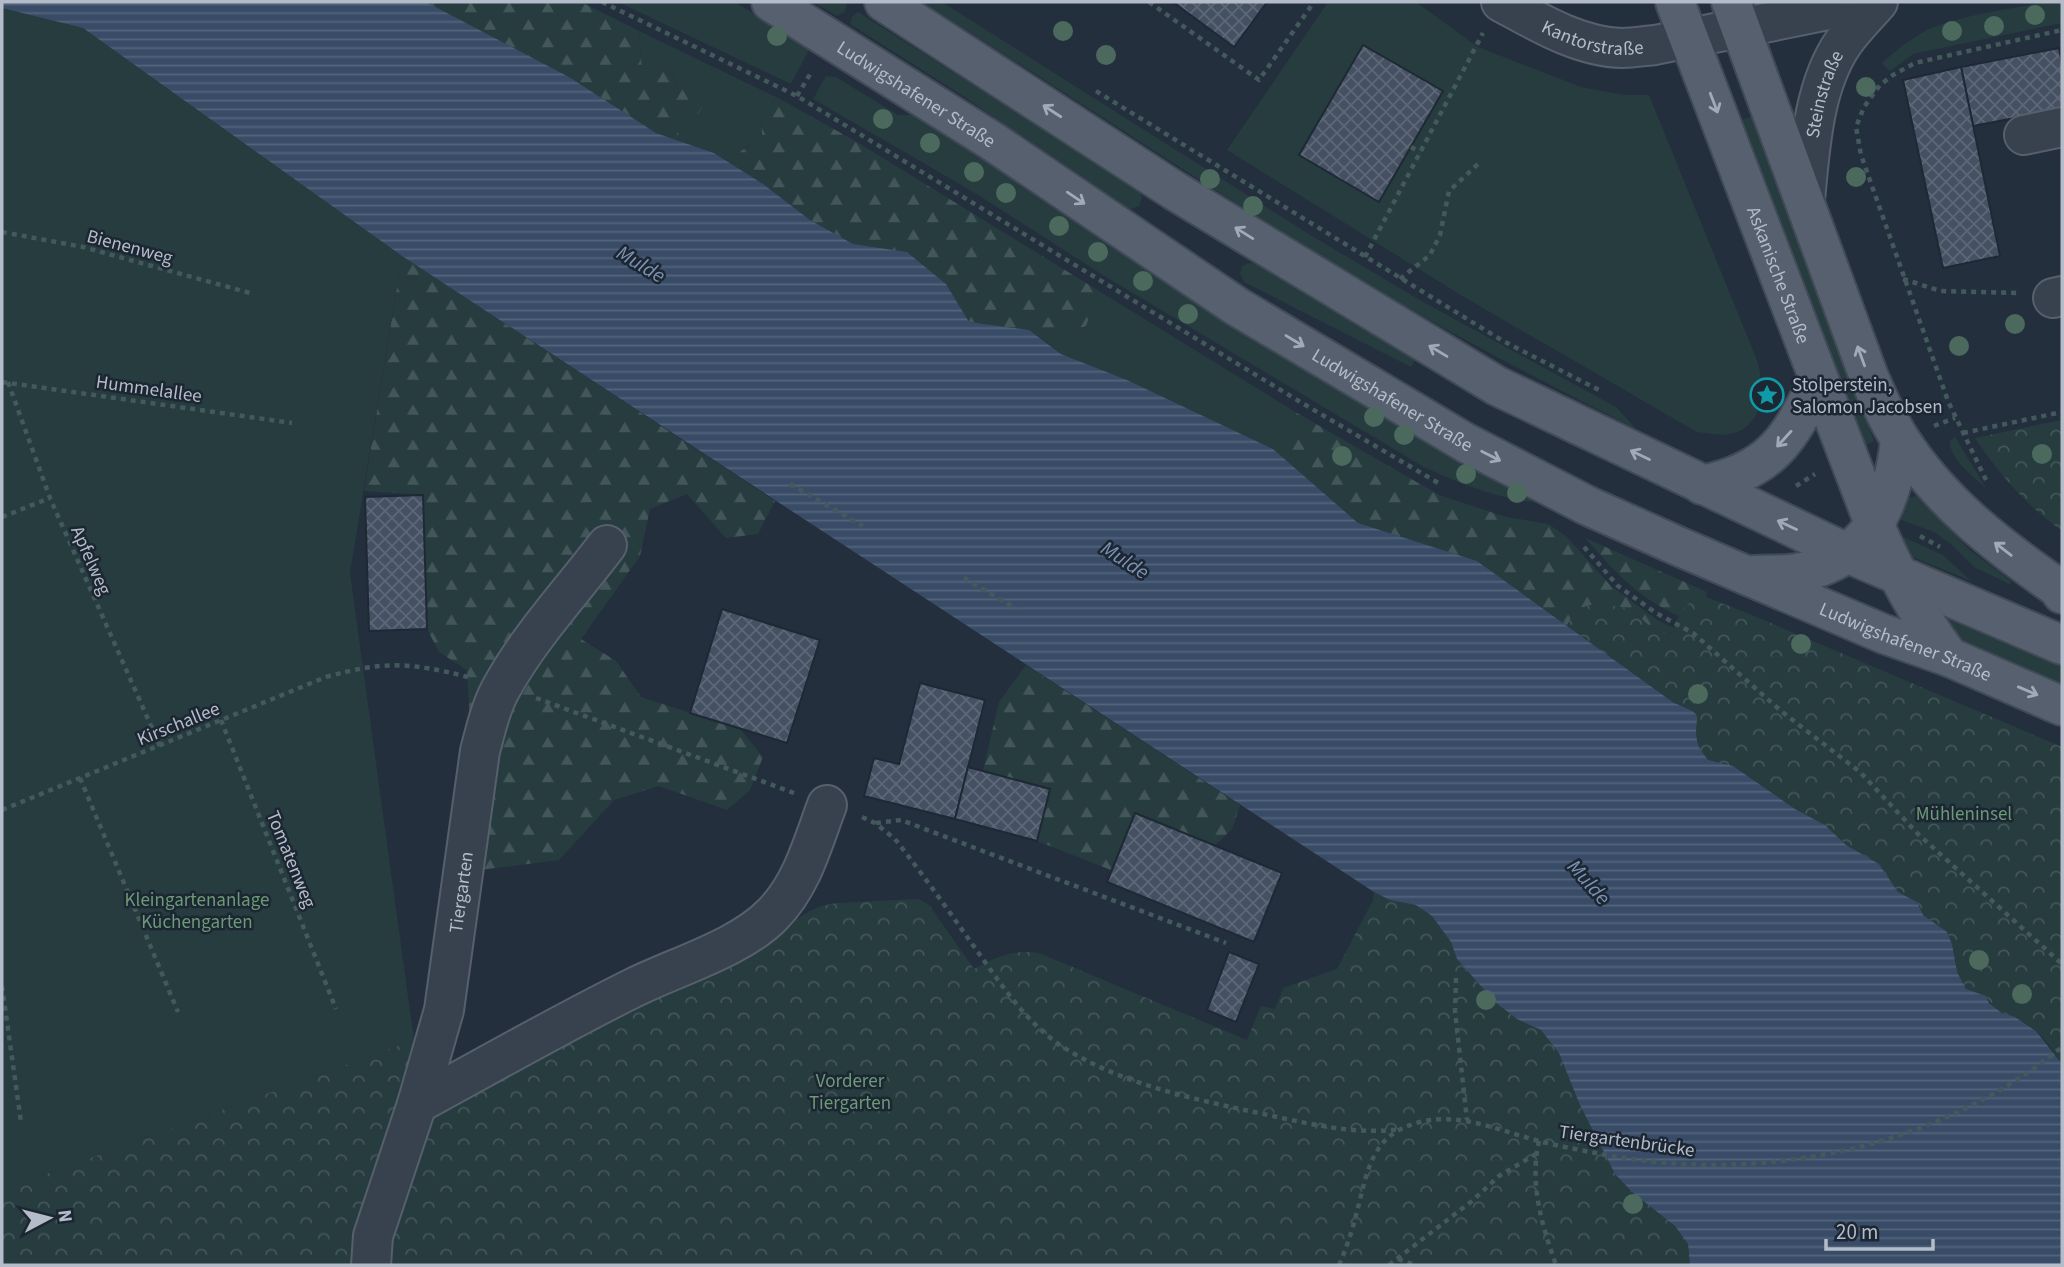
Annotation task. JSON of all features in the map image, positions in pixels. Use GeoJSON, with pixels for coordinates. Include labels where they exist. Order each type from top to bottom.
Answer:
{"type":"FeatureCollection","features":[{"type":"Feature","properties":{"kind":"main road","name":"Ludwigshafener Straße"},"geometry":{"type":"LineString","coordinates":[[771,2],[992,141],[1236,306],[1466,443],[1588,506],[1744,575],[1884,634],[1949,657],[2062,706]]}},
{"type":"Feature","properties":{"kind":"main road"},"geometry":{"type":"LineString","coordinates":[[884,2],[1175,191],[1497,386],[1849,554],[2062,645]]}},
{"type":"Feature","properties":{"kind":"main road","name":"Askanische Straße"},"geometry":{"type":"LineString","coordinates":[[1675,2],[1875,526],[1897,576],[1920,617],[1949,657]]}},
{"type":"Feature","properties":{"kind":"main road"},"geometry":{"type":"LineString","coordinates":[[1736,14],[1869,377],[1900,440],[1951,504],[2001,548],[2062,594]]}},
{"type":"Feature","properties":{"kind":"main road"},"geometry":{"type":"LineString","coordinates":[[1702,485],[1741,475],[1786,439],[1818,381]]}},
{"type":"Feature","properties":{"kind":"main road"},"geometry":{"type":"LineString","coordinates":[[1744,575],[1796,573],[1825,566],[1849,554],[1875,526],[1892,487],[1900,440]]}},
{"type":"Feature","properties":{"kind":"street"},"geometry":{"type":"LineString","coordinates":[[1690,39],[1736,14],[1868,2]]}},
{"type":"Feature","properties":{"kind":"street","name":"Steinstraße"},"geometry":{"type":"LineString","coordinates":[[1805,200],[1817,114],[1830,70],[1843,44],[1878,2]]}},
{"type":"Feature","properties":{"kind":"street","name":"Kantorstraße"},"geometry":{"type":"LineString","coordinates":[[1494,13],[1583,40],[1620,48],[1690,39]]}},
{"type":"Feature","properties":{"kind":"street"},"geometry":{"type":"LineString","coordinates":[[2024,135],[2062,127]]}},
{"type":"Feature","properties":{"kind":"street","name":"Tiergarten"},"geometry":{"type":"LineString","coordinates":[[371,1265],[373,1236],[417,1104],[447,991],[480,751],[488,719],[502,686],[526,649],[607,545]]}},
{"type":"Feature","properties":{"kind":"street"},"geometry":{"type":"LineString","coordinates":[[417,1104],[632,988],[740,939],[760,927],[789,894],[803,868],[827,805]]}},
{"type":"Feature","properties":{"kind":"path"},"geometry":{"type":"LineString","coordinates":[[602,2],[797,96],[1440,484]]}},
{"type":"Feature","properties":{"kind":"path"},"geometry":{"type":"LineString","coordinates":[[1149,2],[1259,80],[1314,2]]}},
{"type":"Feature","properties":{"kind":"path"},"geometry":{"type":"LineString","coordinates":[[1365,257],[1494,13]]}},
{"type":"Feature","properties":{"kind":"path"},"geometry":{"type":"LineString","coordinates":[[1991,491],[1948,401],[1861,155],[1856,127],[1864,107],[1880,85],[1915,63],[2062,30]]}},
{"type":"Feature","properties":{"kind":"path"},"geometry":{"type":"LineString","coordinates":[[1095,90],[1503,341],[1609,396]]}},
{"type":"Feature","properties":{"kind":"path"},"geometry":{"type":"LineString","coordinates":[[1411,147],[1420,152]]}},
{"type":"Feature","properties":{"kind":"path"},"geometry":{"type":"LineString","coordinates":[[1399,279],[1430,255],[1440,235],[1449,191],[1478,164]]}},
{"type":"Feature","properties":{"kind":"path","name":"Bienenweg"},"geometry":{"type":"LineString","coordinates":[[2,232],[83,247],[250,293]]}},
{"type":"Feature","properties":{"kind":"path"},"geometry":{"type":"LineString","coordinates":[[1903,279],[1941,291],[1996,291],[2057,297]]}},
{"type":"Feature","properties":{"kind":"path","name":"Hummelallee"},"geometry":{"type":"LineString","coordinates":[[5,382],[292,423]]}},
{"type":"Feature","properties":{"kind":"path","name":"Apfelweg"},"geometry":{"type":"LineString","coordinates":[[5,382],[50,498],[160,746]]}},
{"type":"Feature","properties":{"kind":"path"},"geometry":{"type":"LineString","coordinates":[[1963,433],[2062,412]]}},
{"type":"Feature","properties":{"kind":"path"},"geometry":{"type":"LineString","coordinates":[[790,484],[863,526]]}},
{"type":"Feature","properties":{"kind":"path"},"geometry":{"type":"LineString","coordinates":[[2,517],[50,498]]}},
{"type":"Feature","properties":{"kind":"path"},"geometry":{"type":"LineString","coordinates":[[1582,545],[1618,586],[1656,613],[1693,633],[1781,711],[1860,772],[1919,834],[2062,964]]}},
{"type":"Feature","properties":{"kind":"path"},"geometry":{"type":"LineString","coordinates":[[964,578],[1017,609]]}},
{"type":"Feature","properties":{"kind":"path","name":"Kirschallee"},"geometry":{"type":"LineString","coordinates":[[2,810],[326,677],[365,666],[390,664],[443,670],[502,686],[855,813],[875,823]]}},
{"type":"Feature","properties":{"kind":"path","name":"Tomatenweg"},"geometry":{"type":"LineString","coordinates":[[221,720],[336,1009]]}},
{"type":"Feature","properties":{"kind":"path"},"geometry":{"type":"LineString","coordinates":[[80,778],[178,1013]]}},
{"type":"Feature","properties":{"kind":"path"},"geometry":{"type":"LineString","coordinates":[[875,823],[901,820],[1226,943]]}},
{"type":"Feature","properties":{"kind":"path","name":"Tiergartenbrücke"},"geometry":{"type":"LineString","coordinates":[[875,823],[895,839],[1010,997],[1058,1044],[1117,1074],[1191,1098],[1331,1128],[1378,1132],[1439,1119],[1467,1120],[1539,1141],[1608,1155],[1685,1164],[1765,1163],[1816,1156],[1895,1136],[1970,1106],[2001,1090],[2062,1047]]}},
{"type":"Feature","properties":{"kind":"path"},"geometry":{"type":"LineString","coordinates":[[1456,978],[1455,1011],[1467,1120]]}},
{"type":"Feature","properties":{"kind":"path"},"geometry":{"type":"LineString","coordinates":[[2,986],[21,1122]]}},
{"type":"Feature","properties":{"kind":"path"},"geometry":{"type":"LineString","coordinates":[[1339,1265],[1372,1158],[1380,1146],[1401,1129]]}},
{"type":"Feature","properties":{"kind":"path"},"geometry":{"type":"LineString","coordinates":[[1539,1141],[1534,1181],[1556,1265]]}},
{"type":"Feature","properties":{"kind":"path"},"geometry":{"type":"LineString","coordinates":[[1389,1265],[1472,1201],[1499,1176],[1536,1154]]}},
{"type":"Feature","properties":{"kind":"path"},"geometry":{"type":"LineString","coordinates":[[1398,1259],[1415,1265]]}},
{"type":"Feature","properties":{"kind":"green space"},"geometry":{"type":"Polygon","coordinates":[[[426,2],[581,2],[639,31],[642,68],[672,72],[678,90],[697,86],[708,97],[698,114],[676,123],[680,141],[656,133],[569,77],[426,2]]]}},
{"type":"Feature","properties":{"kind":"green space"},"geometry":{"type":"Polygon","coordinates":[[[618,2],[734,2],[811,46],[791,84],[618,2]]]}},
{"type":"Feature","properties":{"kind":"green space"},"geometry":{"type":"Polygon","coordinates":[[[813,2],[847,4],[845,12],[837,16],[813,2]]]}},
{"type":"Feature","properties":{"kind":"green space"},"geometry":{"type":"Polygon","coordinates":[[[922,2],[942,2],[1312,236],[1425,303],[1616,407],[1636,429],[1467,341],[1343,270],[922,2]]]}},
{"type":"Feature","properties":{"kind":"green space"},"geometry":{"type":"Polygon","coordinates":[[[1328,2],[1416,2],[1478,47],[1581,87],[1624,95],[1649,95],[1757,360],[1761,382],[1760,404],[1750,423],[1742,430],[1730,434],[1697,432],[1464,297],[1227,150],[1328,2]]]}},
{"type":"Feature","properties":{"kind":"green space"},"geometry":{"type":"Polygon","coordinates":[[[2045,2],[2062,2],[2062,23],[1913,54],[1890,71],[1882,63],[1915,37],[1940,25],[1969,16],[2045,2]]]}},
{"type":"Feature","properties":{"kind":"green space","name":"Kleingartenanlage Küchengarten"},"geometry":{"type":"Polygon","coordinates":[[[2,8],[83,28],[402,256],[350,573],[414,1040],[2,1190],[2,8]]]}},
{"type":"Feature","properties":{"kind":"green space"},"geometry":{"type":"Polygon","coordinates":[[[858,12],[1139,190],[1142,197],[1139,206],[1131,209],[1125,207],[966,98],[850,24],[852,17],[858,12]]]}},
{"type":"Feature","properties":{"kind":"green space"},"geometry":{"type":"Polygon","coordinates":[[[639,31],[778,98],[761,112],[762,136],[727,161],[714,153],[680,141],[675,123],[698,114],[678,90],[672,72],[642,68],[639,31]]]}},
{"type":"Feature","properties":{"kind":"green space"},"geometry":{"type":"Polygon","coordinates":[[[826,76],[836,77],[898,115],[919,115],[1531,493],[1532,502],[1477,489],[1424,467],[1106,277],[975,193],[813,99],[826,76]]]}},
{"type":"Feature","properties":{"kind":"green space"},"geometry":{"type":"Polygon","coordinates":[[[778,98],[857,142],[1099,291],[1086,326],[1046,342],[1029,330],[969,322],[946,284],[907,252],[853,244],[810,220],[763,184],[727,161],[762,136],[761,112],[778,98]]]}},
{"type":"Feature","properties":{"kind":"green space"},"geometry":{"type":"Polygon","coordinates":[[[1753,116],[1874,441],[1856,450],[1734,123],[1753,116]]]}},
{"type":"Feature","properties":{"kind":"green space"},"geometry":{"type":"Polygon","coordinates":[[[402,256],[775,501],[758,534],[726,538],[687,494],[650,509],[640,556],[581,639],[616,661],[641,697],[740,729],[763,757],[750,790],[727,810],[659,786],[614,800],[559,860],[479,870],[467,670],[439,652],[427,629],[423,495],[364,491],[402,256]]]}},
{"type":"Feature","properties":{"kind":"green space"},"geometry":{"type":"Polygon","coordinates":[[[1248,263],[1259,264],[1416,358],[1411,367],[1244,282],[1240,274],[1242,266],[1248,263]]]}},
{"type":"Feature","properties":{"kind":"green space"},"geometry":{"type":"Polygon","coordinates":[[[1099,291],[1297,413],[1273,449],[1127,380],[1061,354],[1046,342],[1086,326],[1099,291]]]}},
{"type":"Feature","properties":{"kind":"green space"},"geometry":{"type":"Polygon","coordinates":[[[1297,413],[1439,495],[1506,517],[1548,524],[1567,537],[1610,585],[1657,620],[1674,628],[1672,633],[1655,630],[1632,611],[1570,620],[1567,626],[1477,561],[1358,523],[1273,449],[1297,413]]]}},
{"type":"Feature","properties":{"kind":"green space"},"geometry":{"type":"Polygon","coordinates":[[[2062,420],[2062,531],[2014,489],[1975,438],[2062,420]]]}},
{"type":"Feature","properties":{"kind":"green space"},"geometry":{"type":"Polygon","coordinates":[[[1955,437],[1986,488],[1953,454],[1950,441],[1955,437]]]}},
{"type":"Feature","properties":{"kind":"green space"},"geometry":{"type":"Polygon","coordinates":[[[1916,496],[1971,551],[2011,581],[2011,585],[1974,567],[1934,532],[1899,519],[1909,498],[1916,496]]]}},
{"type":"Feature","properties":{"kind":"green space"},"geometry":{"type":"Polygon","coordinates":[[[1897,534],[1943,555],[1971,581],[1910,556],[1897,534]]]}},
{"type":"Feature","properties":{"kind":"green space"},"geometry":{"type":"Polygon","coordinates":[[[1585,538],[1707,592],[1706,597],[1695,596],[1679,616],[1664,609],[1638,592],[1585,538]]]}},
{"type":"Feature","properties":{"kind":"green space","name":"Mühleninsel"},"geometry":{"type":"Polygon","coordinates":[[[1695,596],[1706,597],[1747,613],[2062,747],[2062,1064],[2035,1030],[2001,1012],[1986,996],[1966,989],[1957,972],[1947,932],[1922,915],[1917,902],[1898,892],[1879,864],[1846,845],[1825,825],[1795,809],[1733,766],[1708,761],[1698,744],[1695,714],[1674,703],[1567,626],[1578,610],[1588,605],[1618,606],[1634,612],[1655,630],[1671,633],[1681,612],[1695,596]]]}},
{"type":"Feature","properties":{"kind":"green space"},"geometry":{"type":"Polygon","coordinates":[[[1944,617],[2062,667],[2062,688],[1964,647],[1944,617]]]}},
{"type":"Feature","properties":{"kind":"green space"},"geometry":{"type":"Polygon","coordinates":[[[1026,665],[1240,805],[1232,829],[1214,846],[1135,814],[1111,870],[1037,841],[1049,789],[983,771],[999,702],[1026,665]]]}},
{"type":"Feature","properties":{"kind":"green space","name":"Vorderer Tiergarten"},"geometry":{"type":"Polygon","coordinates":[[[1374,892],[1390,900],[1416,905],[1432,916],[1451,942],[1457,959],[1495,1002],[1517,1019],[1541,1029],[1559,1053],[1579,1103],[1615,1174],[1632,1192],[1675,1226],[1688,1244],[1690,1265],[2,1265],[2,1190],[414,1040],[407,1096],[755,946],[822,906],[918,899],[929,905],[974,969],[1005,955],[1039,953],[1247,1040],[1261,1006],[1275,1009],[1283,988],[1337,969],[1373,900],[1374,892]]]}},
{"type":"Feature","properties":{"kind":"water","name":"Mulde"},"geometry":{"type":"Polygon","coordinates":[[[2,2],[426,2],[569,77],[656,133],[714,153],[763,184],[810,220],[853,244],[907,252],[946,284],[969,322],[1029,330],[1061,354],[1127,380],[1273,449],[1358,523],[1477,561],[1674,703],[1696,714],[1698,743],[1708,760],[1733,766],[1795,809],[1825,825],[1846,845],[1879,864],[1898,892],[1917,902],[1923,915],[1947,932],[1957,972],[1966,989],[1986,996],[1989,1003],[2002,1013],[2015,1017],[2036,1031],[2062,1064],[2062,1265],[1690,1265],[1688,1244],[1675,1226],[1632,1192],[1615,1174],[1579,1103],[1559,1053],[1541,1030],[1517,1019],[1495,1002],[1457,959],[1451,942],[1432,916],[1416,905],[1390,900],[1374,892],[402,256],[83,28],[2,8],[2,2]]]}},
{"type":"Feature","properties":{"kind":"building"},"geometry":{"type":"Polygon","coordinates":[[[1173,2],[1267,2],[1234,47],[1173,2]]]}},
{"type":"Feature","properties":{"kind":"building"},"geometry":{"type":"Polygon","coordinates":[[[1363,45],[1443,91],[1379,202],[1299,155],[1363,45]]]}},
{"type":"Feature","properties":{"kind":"building"},"geometry":{"type":"Polygon","coordinates":[[[2059,48],[2062,64],[2062,109],[1973,126],[1961,67],[2059,48]]]}},
{"type":"Feature","properties":{"kind":"building"},"geometry":{"type":"Polygon","coordinates":[[[1961,67],[2000,256],[1943,268],[1903,80],[1961,67]]]}},
{"type":"Feature","properties":{"kind":"building"},"geometry":{"type":"Polygon","coordinates":[[[423,495],[427,629],[369,631],[365,497],[423,495]]]}},
{"type":"Feature","properties":{"kind":"building"},"geometry":{"type":"Polygon","coordinates":[[[722,609],[820,640],[787,743],[690,713],[722,609]]]}},
{"type":"Feature","properties":{"kind":"building"},"geometry":{"type":"Polygon","coordinates":[[[920,683],[985,700],[955,819],[864,796],[874,758],[899,764],[920,683]]]}},
{"type":"Feature","properties":{"kind":"building"},"geometry":{"type":"Polygon","coordinates":[[[968,767],[1050,789],[1037,841],[955,819],[968,767]]]}},
{"type":"Feature","properties":{"kind":"building"},"geometry":{"type":"Polygon","coordinates":[[[1135,813],[1282,873],[1254,942],[1107,882],[1135,813]]]}},
{"type":"Feature","properties":{"kind":"building"},"geometry":{"type":"Polygon","coordinates":[[[1229,952],[1259,964],[1236,1022],[1207,1010],[1229,952]]]}},
{"type":"Feature","properties":{"kind":"place","name":"Stolperstein, Salomon Jacobsen"},"geometry":{"type":"Point","coordinates":[1767,395]}}]}
